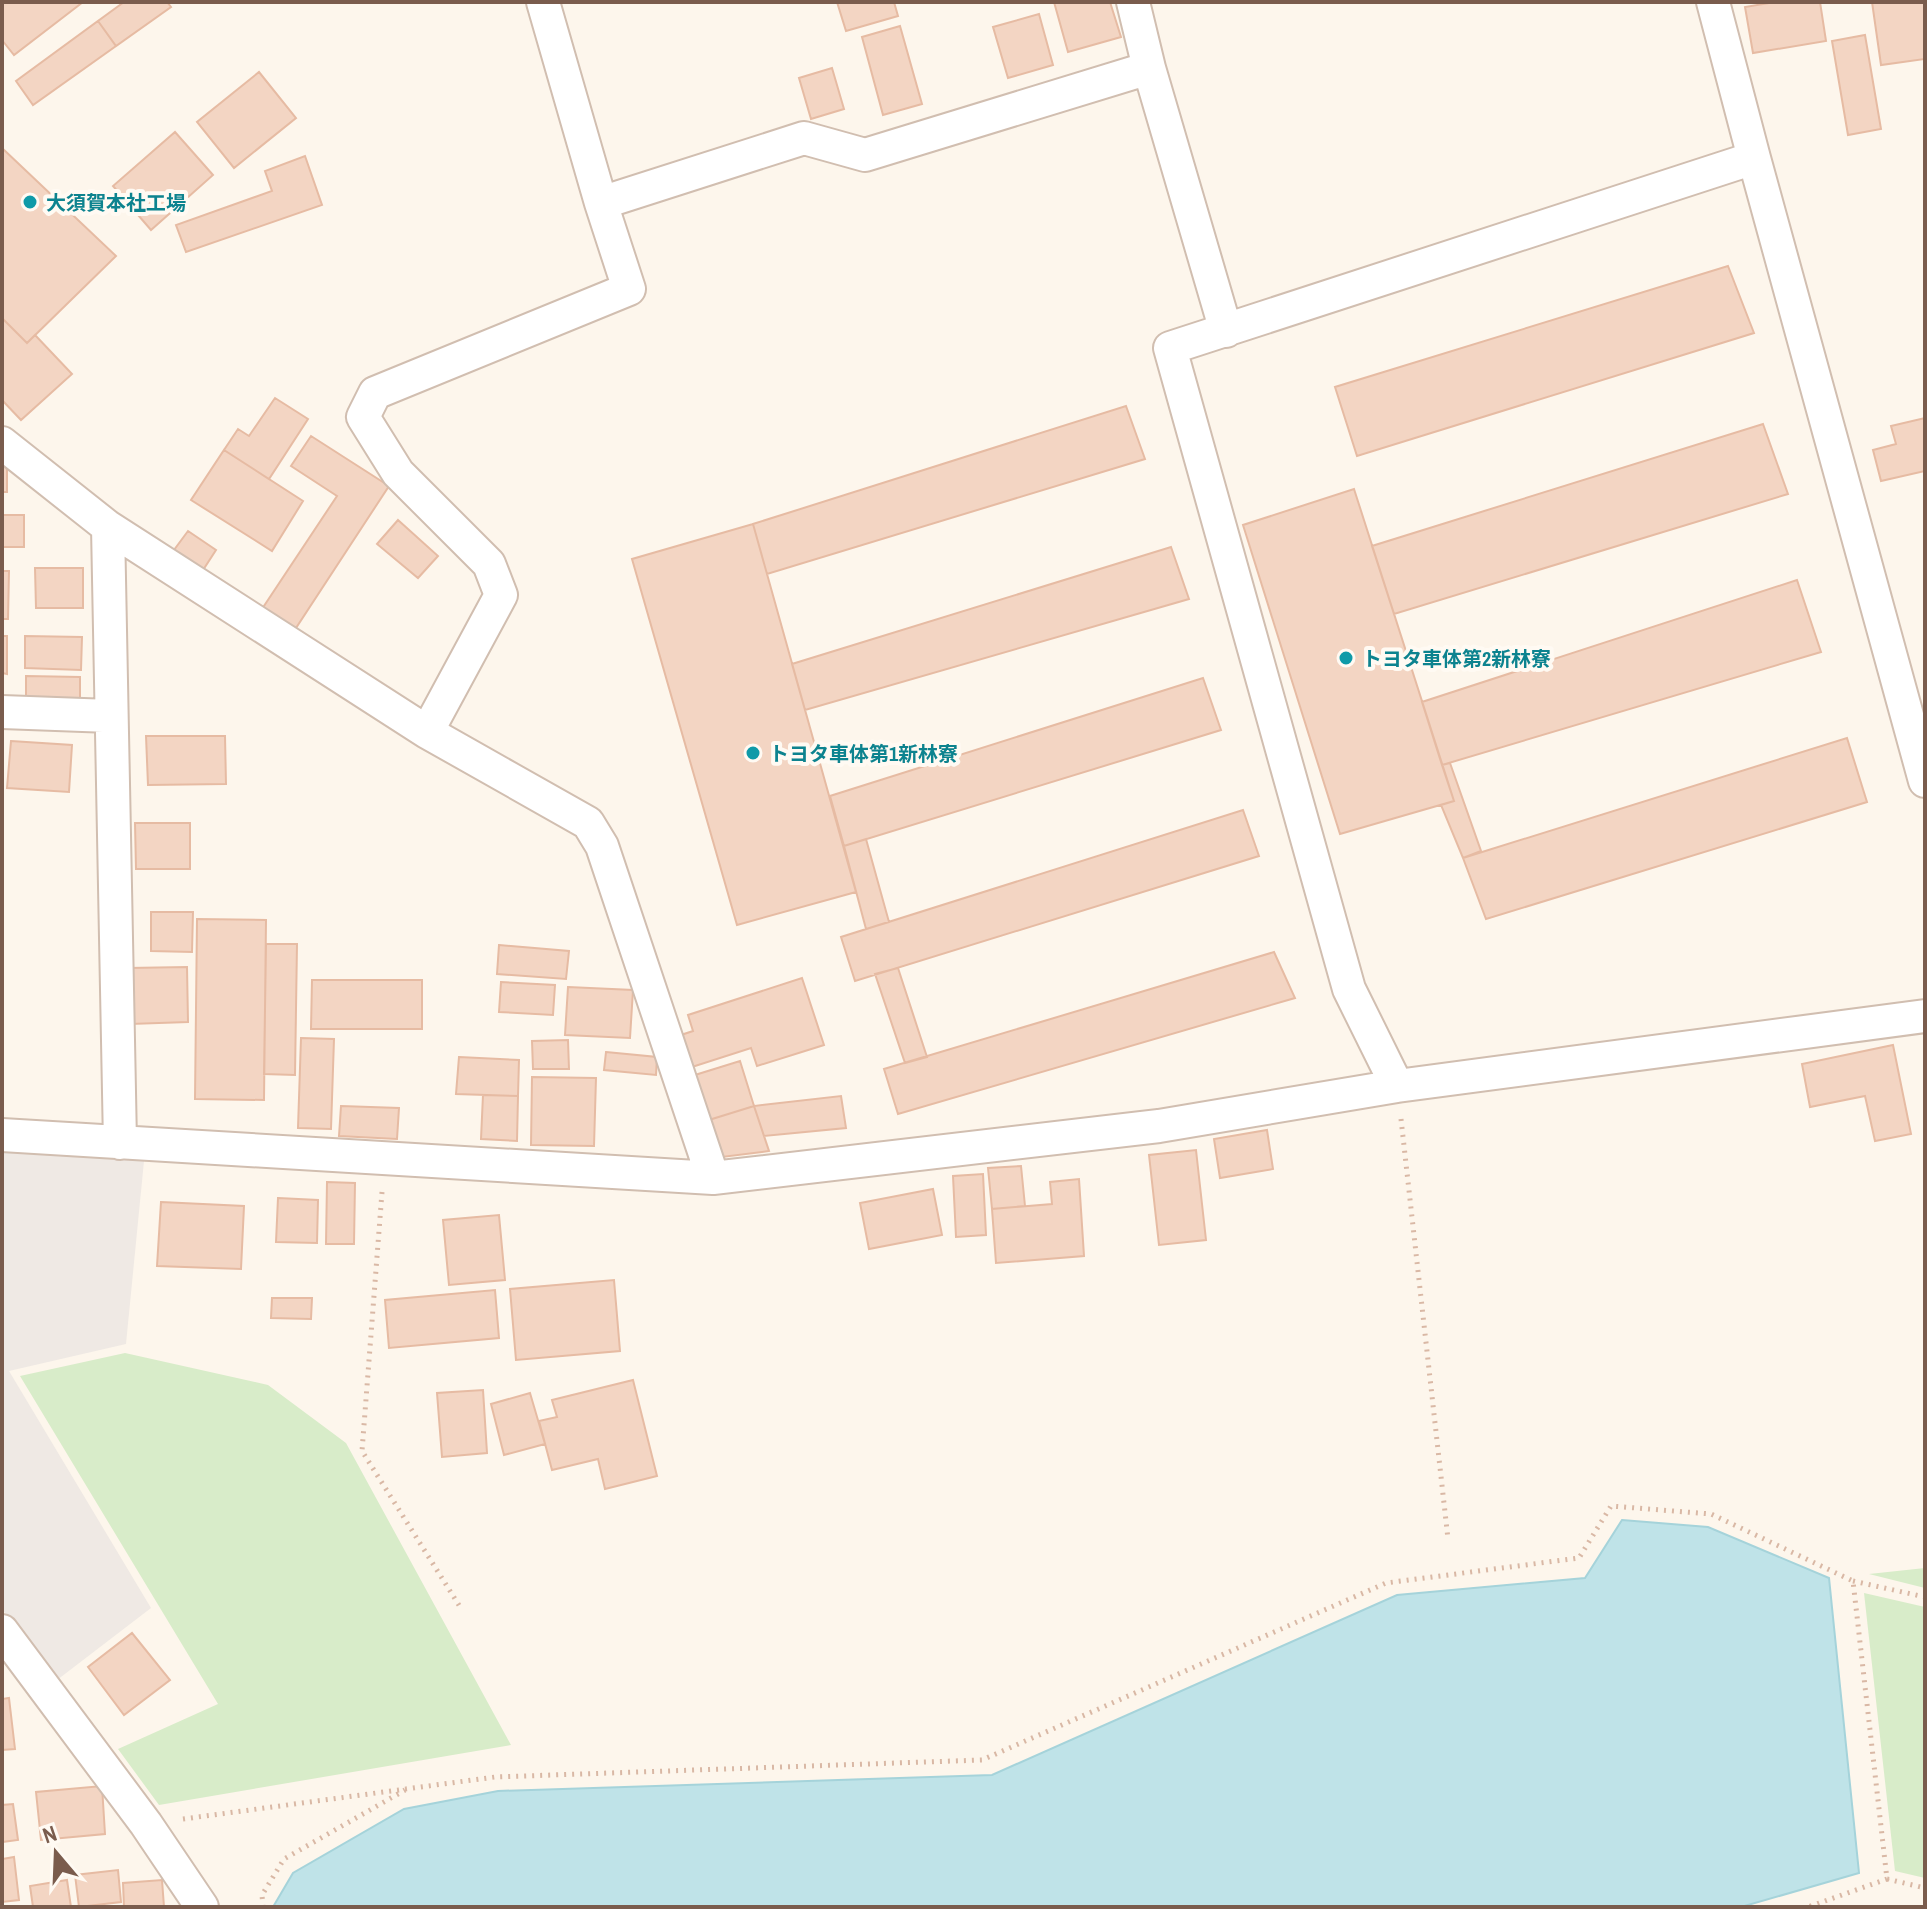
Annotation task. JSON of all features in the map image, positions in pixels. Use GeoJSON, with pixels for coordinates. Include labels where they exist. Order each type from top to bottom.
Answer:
{"type":"FeatureCollection","features":[{"type":"Feature","properties":{"kind":"street"},"geometry":{"type":"LineString","coordinates":[[427,732],[501,595],[489,564],[398,473],[363,417],[375,393],[629,289],[543,2]]}},
{"type":"Feature","properties":{"kind":"street"},"geometry":{"type":"LineString","coordinates":[[1133,2],[1149,68],[1226,331]]}},
{"type":"Feature","properties":{"kind":"street"},"geometry":{"type":"LineString","coordinates":[[1713,2],[1925,781]]}},
{"type":"Feature","properties":{"kind":"street"},"geometry":{"type":"LineString","coordinates":[[601,203],[804,138],[865,155],[1149,68]]}},
{"type":"Feature","properties":{"kind":"street"},"geometry":{"type":"LineString","coordinates":[[1397,1086],[1349,989],[1170,348],[1754,158]]}},
{"type":"Feature","properties":{"kind":"street"},"geometry":{"type":"LineString","coordinates":[[2,443],[108,527],[427,732],[588,823],[602,846],[713,1178]]}},
{"type":"Feature","properties":{"kind":"street"},"geometry":{"type":"LineString","coordinates":[[108,527],[120,1143]]}},
{"type":"Feature","properties":{"kind":"street"},"geometry":{"type":"LineString","coordinates":[[2,712],[110,716]]}},
{"type":"Feature","properties":{"kind":"street"},"geometry":{"type":"LineString","coordinates":[[2,1135],[713,1178],[1159,1126],[1397,1086],[1925,1016]]}},
{"type":"Feature","properties":{"kind":"street"},"geometry":{"type":"LineString","coordinates":[[2,1631],[146,1824],[202,1907]]}},
{"type":"Feature","properties":{"kind":"path"},"geometry":{"type":"LineString","coordinates":[[1397,1086],[1448,1539]]}},
{"type":"Feature","properties":{"kind":"path"},"geometry":{"type":"LineString","coordinates":[[385,1159],[362,1451],[462,1610]]}},
{"type":"Feature","properties":{"kind":"path"},"geometry":{"type":"LineString","coordinates":[[146,1824],[495,1777],[982,1760],[1386,1583],[1579,1558],[1611,1506],[1711,1514],[1853,1581],[1925,1597]]}},
{"type":"Feature","properties":{"kind":"path"},"geometry":{"type":"LineString","coordinates":[[1853,1581],[1887,1879]]}},
{"type":"Feature","properties":{"kind":"path"},"geometry":{"type":"LineString","coordinates":[[263,1907],[262,1895],[284,1859],[410,1788]]}},
{"type":"Feature","properties":{"kind":"path"},"geometry":{"type":"LineString","coordinates":[[1808,1907],[1887,1879],[1925,1888]]}},
{"type":"Feature","properties":{"kind":"shaded area"},"geometry":{"type":"Polygon","coordinates":[[[2,1151],[144,1161],[126,1344],[9,1371],[151,1608],[57,1680],[2,1609],[2,1151]]]}},
{"type":"Feature","properties":{"kind":"green space"},"geometry":{"type":"Polygon","coordinates":[[[125,1353],[268,1385],[346,1443],[511,1745],[159,1805],[118,1749],[218,1704],[20,1376],[125,1353]]]}},
{"type":"Feature","properties":{"kind":"green space"},"geometry":{"type":"Polygon","coordinates":[[[1925,1568],[1925,1588],[1869,1574],[1925,1568]]]}},
{"type":"Feature","properties":{"kind":"green space"},"geometry":{"type":"Polygon","coordinates":[[[1864,1593],[1925,1607],[1925,1878],[1895,1871],[1864,1593]]]}},
{"type":"Feature","properties":{"kind":"water"},"geometry":{"type":"Polygon","coordinates":[[[1622,1520],[1708,1527],[1829,1578],[1859,1873],[1741,1907],[273,1907],[293,1873],[404,1809],[498,1791],[992,1775],[1397,1595],[1585,1578],[1622,1520]]]}},
{"type":"Feature","properties":{"kind":"building"},"geometry":{"type":"Polygon","coordinates":[[[2,2],[83,2],[14,55],[2,40],[2,2]]]}},
{"type":"Feature","properties":{"kind":"building"},"geometry":{"type":"Polygon","coordinates":[[[124,2],[167,2],[171,7],[116,46],[98,21],[124,2]]]}},
{"type":"Feature","properties":{"kind":"building"},"geometry":{"type":"Polygon","coordinates":[[[837,2],[894,2],[898,16],[846,31],[837,2]]]}},
{"type":"Feature","properties":{"kind":"building"},"geometry":{"type":"Polygon","coordinates":[[[1054,2],[1110,2],[1121,37],[1068,52],[1054,2]]]}},
{"type":"Feature","properties":{"kind":"building"},"geometry":{"type":"Polygon","coordinates":[[[1775,2],[1820,2],[1826,41],[1753,53],[1745,7],[1775,2]]]}},
{"type":"Feature","properties":{"kind":"building"},"geometry":{"type":"Polygon","coordinates":[[[1872,2],[1925,2],[1925,59],[1881,65],[1872,2]]]}},
{"type":"Feature","properties":{"kind":"building"},"geometry":{"type":"Polygon","coordinates":[[[1039,14],[1053,65],[1008,78],[993,27],[1039,14]]]}},
{"type":"Feature","properties":{"kind":"building"},"geometry":{"type":"Polygon","coordinates":[[[98,21],[116,46],[33,105],[16,81],[98,21]]]}},
{"type":"Feature","properties":{"kind":"building"},"geometry":{"type":"Polygon","coordinates":[[[900,26],[922,104],[883,115],[862,37],[900,26]]]}},
{"type":"Feature","properties":{"kind":"building"},"geometry":{"type":"Polygon","coordinates":[[[1865,35],[1881,129],[1848,135],[1832,41],[1865,35]]]}},
{"type":"Feature","properties":{"kind":"building"},"geometry":{"type":"Polygon","coordinates":[[[832,68],[844,109],[811,119],[799,78],[832,68]]]}},
{"type":"Feature","properties":{"kind":"building"},"geometry":{"type":"Polygon","coordinates":[[[259,72],[296,118],[234,168],[197,122],[259,72]]]}},
{"type":"Feature","properties":{"kind":"building"},"geometry":{"type":"Polygon","coordinates":[[[175,132],[213,175],[151,230],[113,186],[175,132]]]}},
{"type":"Feature","properties":{"kind":"building","name":"大須賀本社工場"},"geometry":{"type":"Polygon","coordinates":[[[2,148],[116,256],[27,343],[2,318],[2,148]]]}},
{"type":"Feature","properties":{"kind":"building"},"geometry":{"type":"Polygon","coordinates":[[[305,156],[322,205],[186,252],[176,225],[272,191],[265,171],[305,156]]]}},
{"type":"Feature","properties":{"kind":"building"},"geometry":{"type":"Polygon","coordinates":[[[1728,266],[1754,333],[1357,456],[1335,387],[1728,266]]]}},
{"type":"Feature","properties":{"kind":"building"},"geometry":{"type":"Polygon","coordinates":[[[2,318],[27,343],[35,335],[72,374],[21,420],[2,400],[2,318]]]}},
{"type":"Feature","properties":{"kind":"building"},"geometry":{"type":"Polygon","coordinates":[[[275,398],[308,419],[269,479],[224,450],[238,429],[249,436],[275,398]]]}},
{"type":"Feature","properties":{"kind":"building"},"geometry":{"type":"Polygon","coordinates":[[[1126,406],[1145,459],[767,574],[753,524],[1126,406]]]}},
{"type":"Feature","properties":{"kind":"building"},"geometry":{"type":"Polygon","coordinates":[[[1925,418],[1925,471],[1881,481],[1873,450],[1896,444],[1891,426],[1925,418]]]}},
{"type":"Feature","properties":{"kind":"building"},"geometry":{"type":"Polygon","coordinates":[[[1763,424],[1788,494],[1394,614],[1372,546],[1763,424]]]}},
{"type":"Feature","properties":{"kind":"building"},"geometry":{"type":"Polygon","coordinates":[[[311,436],[389,486],[294,631],[262,609],[337,496],[291,466],[311,436]]]}},
{"type":"Feature","properties":{"kind":"building"},"geometry":{"type":"Polygon","coordinates":[[[224,450],[303,501],[272,551],[191,500],[224,450]]]}},
{"type":"Feature","properties":{"kind":"building"},"geometry":{"type":"Polygon","coordinates":[[[2,457],[7,457],[7,492],[2,492],[2,457]]]}},
{"type":"Feature","properties":{"kind":"building","name":"トヨタ車体第2新林寮"},"geometry":{"type":"Polygon","coordinates":[[[1354,489],[1454,801],[1340,834],[1243,525],[1354,489]]]}},
{"type":"Feature","properties":{"kind":"building"},"geometry":{"type":"Polygon","coordinates":[[[2,515],[24,515],[24,547],[2,547],[2,515]]]}},
{"type":"Feature","properties":{"kind":"building"},"geometry":{"type":"Polygon","coordinates":[[[398,520],[438,556],[418,578],[377,544],[398,520]]]}},
{"type":"Feature","properties":{"kind":"building","name":"トヨタ車体第1新林寮"},"geometry":{"type":"Polygon","coordinates":[[[753,524],[856,892],[737,925],[632,559],[753,524]]]}},
{"type":"Feature","properties":{"kind":"building"},"geometry":{"type":"Polygon","coordinates":[[[188,531],[216,550],[203,570],[174,550],[188,531]]]}},
{"type":"Feature","properties":{"kind":"building"},"geometry":{"type":"Polygon","coordinates":[[[1171,547],[1189,599],[805,710],[792,664],[1171,547]]]}},
{"type":"Feature","properties":{"kind":"building"},"geometry":{"type":"Polygon","coordinates":[[[35,568],[83,568],[83,608],[36,608],[35,568]]]}},
{"type":"Feature","properties":{"kind":"building"},"geometry":{"type":"Polygon","coordinates":[[[2,571],[9,571],[8,619],[2,619],[2,571]]]}},
{"type":"Feature","properties":{"kind":"building"},"geometry":{"type":"Polygon","coordinates":[[[1797,580],[1821,652],[1442,765],[1422,702],[1797,580]]]}},
{"type":"Feature","properties":{"kind":"building"},"geometry":{"type":"Polygon","coordinates":[[[2,636],[7,636],[7,674],[2,673],[2,636]]]}},
{"type":"Feature","properties":{"kind":"building"},"geometry":{"type":"Polygon","coordinates":[[[25,636],[82,637],[81,670],[25,668],[25,636]]]}},
{"type":"Feature","properties":{"kind":"building"},"geometry":{"type":"Polygon","coordinates":[[[26,676],[80,677],[80,706],[26,704],[26,676]]]}},
{"type":"Feature","properties":{"kind":"building"},"geometry":{"type":"Polygon","coordinates":[[[1203,678],[1221,730],[844,846],[830,796],[1203,678]]]}},
{"type":"Feature","properties":{"kind":"building"},"geometry":{"type":"Polygon","coordinates":[[[146,736],[225,736],[226,784],[148,785],[146,736]]]}},
{"type":"Feature","properties":{"kind":"building"},"geometry":{"type":"Polygon","coordinates":[[[1847,738],[1867,802],[1486,919],[1463,858],[1847,738]]]}},
{"type":"Feature","properties":{"kind":"building"},"geometry":{"type":"Polygon","coordinates":[[[11,741],[72,745],[69,792],[7,788],[11,741]]]}},
{"type":"Feature","properties":{"kind":"building"},"geometry":{"type":"Polygon","coordinates":[[[1450,763],[1481,851],[1463,858],[1441,805],[1454,801],[1442,765],[1450,763]]]}},
{"type":"Feature","properties":{"kind":"building"},"geometry":{"type":"Polygon","coordinates":[[[1243,810],[1259,856],[855,981],[841,937],[1243,810]]]}},
{"type":"Feature","properties":{"kind":"building"},"geometry":{"type":"Polygon","coordinates":[[[135,823],[190,823],[190,869],[136,869],[135,823]]]}},
{"type":"Feature","properties":{"kind":"building"},"geometry":{"type":"Polygon","coordinates":[[[866,839],[889,922],[866,929],[844,846],[866,839]]]}},
{"type":"Feature","properties":{"kind":"building"},"geometry":{"type":"Polygon","coordinates":[[[151,912],[193,912],[192,952],[151,951],[151,912]]]}},
{"type":"Feature","properties":{"kind":"building"},"geometry":{"type":"Polygon","coordinates":[[[197,919],[266,920],[264,1100],[195,1099],[197,919]]]}},
{"type":"Feature","properties":{"kind":"building"},"geometry":{"type":"Polygon","coordinates":[[[266,944],[297,944],[295,1075],[264,1074],[266,944]]]}},
{"type":"Feature","properties":{"kind":"building"},"geometry":{"type":"Polygon","coordinates":[[[499,945],[569,951],[566,979],[497,974],[499,945]]]}},
{"type":"Feature","properties":{"kind":"building"},"geometry":{"type":"Polygon","coordinates":[[[1274,952],[1295,998],[898,1114],[884,1069],[1274,952]]]}},
{"type":"Feature","properties":{"kind":"building"},"geometry":{"type":"Polygon","coordinates":[[[187,967],[188,1022],[130,1024],[128,968],[187,967]]]}},
{"type":"Feature","properties":{"kind":"building"},"geometry":{"type":"Polygon","coordinates":[[[898,968],[927,1057],[905,1063],[875,974],[898,968]]]}},
{"type":"Feature","properties":{"kind":"building"},"geometry":{"type":"Polygon","coordinates":[[[802,978],[824,1045],[757,1066],[751,1048],[692,1067],[681,1035],[693,1031],[688,1015],[802,978]]]}},
{"type":"Feature","properties":{"kind":"building"},"geometry":{"type":"Polygon","coordinates":[[[312,980],[422,980],[422,1029],[311,1029],[312,980]]]}},
{"type":"Feature","properties":{"kind":"building"},"geometry":{"type":"Polygon","coordinates":[[[501,982],[555,985],[553,1015],[499,1012],[501,982]]]}},
{"type":"Feature","properties":{"kind":"building"},"geometry":{"type":"Polygon","coordinates":[[[568,987],[633,990],[630,1038],[565,1035],[568,987]]]}},
{"type":"Feature","properties":{"kind":"building"},"geometry":{"type":"Polygon","coordinates":[[[301,1038],[334,1039],[331,1129],[298,1128],[301,1038]]]}},
{"type":"Feature","properties":{"kind":"building"},"geometry":{"type":"Polygon","coordinates":[[[568,1040],[569,1069],[533,1069],[532,1041],[568,1040]]]}},
{"type":"Feature","properties":{"kind":"building"},"geometry":{"type":"Polygon","coordinates":[[[1893,1045],[1911,1134],[1875,1141],[1865,1096],[1810,1107],[1802,1064],[1893,1045]]]}},
{"type":"Feature","properties":{"kind":"building"},"geometry":{"type":"Polygon","coordinates":[[[606,1052],[657,1057],[656,1075],[604,1070],[606,1052]]]}},
{"type":"Feature","properties":{"kind":"building"},"geometry":{"type":"Polygon","coordinates":[[[459,1057],[519,1060],[518,1096],[456,1094],[459,1057]]]}},
{"type":"Feature","properties":{"kind":"building"},"geometry":{"type":"Polygon","coordinates":[[[740,1061],[754,1106],[709,1120],[695,1075],[740,1061]]]}},
{"type":"Feature","properties":{"kind":"building"},"geometry":{"type":"Polygon","coordinates":[[[532,1077],[596,1078],[594,1146],[531,1145],[532,1077]]]}},
{"type":"Feature","properties":{"kind":"building"},"geometry":{"type":"Polygon","coordinates":[[[483,1095],[518,1096],[517,1141],[481,1139],[483,1095]]]}},
{"type":"Feature","properties":{"kind":"building"},"geometry":{"type":"Polygon","coordinates":[[[841,1096],[846,1128],[764,1136],[754,1106],[841,1096]]]}},
{"type":"Feature","properties":{"kind":"building"},"geometry":{"type":"Polygon","coordinates":[[[341,1106],[399,1108],[397,1139],[339,1136],[341,1106]]]}},
{"type":"Feature","properties":{"kind":"building"},"geometry":{"type":"Polygon","coordinates":[[[754,1106],[769,1151],[722,1157],[709,1120],[754,1106]]]}},
{"type":"Feature","properties":{"kind":"building"},"geometry":{"type":"Polygon","coordinates":[[[1267,1130],[1273,1169],[1220,1178],[1214,1139],[1267,1130]]]}},
{"type":"Feature","properties":{"kind":"building"},"geometry":{"type":"Polygon","coordinates":[[[1196,1150],[1206,1240],[1159,1245],[1149,1155],[1196,1150]]]}},
{"type":"Feature","properties":{"kind":"building"},"geometry":{"type":"Polygon","coordinates":[[[1021,1166],[1025,1206],[992,1209],[988,1168],[1021,1166]]]}},
{"type":"Feature","properties":{"kind":"building"},"geometry":{"type":"Polygon","coordinates":[[[983,1174],[986,1235],[956,1237],[953,1176],[983,1174]]]}},
{"type":"Feature","properties":{"kind":"building"},"geometry":{"type":"Polygon","coordinates":[[[1079,1179],[1084,1256],[996,1263],[992,1209],[1052,1204],[1050,1182],[1079,1179]]]}},
{"type":"Feature","properties":{"kind":"building"},"geometry":{"type":"Polygon","coordinates":[[[327,1182],[355,1183],[354,1244],[326,1244],[327,1182]]]}},
{"type":"Feature","properties":{"kind":"building"},"geometry":{"type":"Polygon","coordinates":[[[933,1189],[942,1235],[869,1249],[860,1203],[933,1189]]]}},
{"type":"Feature","properties":{"kind":"building"},"geometry":{"type":"Polygon","coordinates":[[[278,1198],[318,1200],[317,1243],[276,1242],[278,1198]]]}},
{"type":"Feature","properties":{"kind":"building"},"geometry":{"type":"Polygon","coordinates":[[[161,1202],[244,1206],[241,1269],[157,1266],[161,1202]]]}},
{"type":"Feature","properties":{"kind":"building"},"geometry":{"type":"Polygon","coordinates":[[[499,1215],[505,1280],[449,1285],[443,1220],[499,1215]]]}},
{"type":"Feature","properties":{"kind":"building"},"geometry":{"type":"Polygon","coordinates":[[[614,1280],[620,1351],[516,1360],[510,1289],[614,1280]]]}},
{"type":"Feature","properties":{"kind":"building"},"geometry":{"type":"Polygon","coordinates":[[[495,1290],[499,1338],[389,1348],[385,1300],[495,1290]]]}},
{"type":"Feature","properties":{"kind":"building"},"geometry":{"type":"Polygon","coordinates":[[[272,1298],[312,1298],[311,1319],[271,1318],[272,1298]]]}},
{"type":"Feature","properties":{"kind":"building"},"geometry":{"type":"Polygon","coordinates":[[[633,1380],[657,1476],[605,1489],[598,1459],[552,1470],[539,1421],[557,1417],[552,1400],[633,1380]]]}},
{"type":"Feature","properties":{"kind":"building"},"geometry":{"type":"Polygon","coordinates":[[[483,1390],[487,1453],[442,1457],[437,1393],[483,1390]]]}},
{"type":"Feature","properties":{"kind":"building"},"geometry":{"type":"Polygon","coordinates":[[[530,1393],[545,1444],[504,1455],[491,1404],[530,1393]]]}},
{"type":"Feature","properties":{"kind":"building"},"geometry":{"type":"Polygon","coordinates":[[[132,1633],[170,1680],[124,1715],[88,1667],[132,1633]]]}},
{"type":"Feature","properties":{"kind":"building"},"geometry":{"type":"Polygon","coordinates":[[[9,1698],[15,1749],[2,1750],[2,1699],[9,1698]]]}},
{"type":"Feature","properties":{"kind":"building"},"geometry":{"type":"Polygon","coordinates":[[[102,1786],[105,1834],[41,1840],[36,1792],[102,1786]]]}},
{"type":"Feature","properties":{"kind":"building"},"geometry":{"type":"Polygon","coordinates":[[[13,1804],[18,1840],[2,1842],[2,1805],[13,1804]]]}},
{"type":"Feature","properties":{"kind":"building"},"geometry":{"type":"Polygon","coordinates":[[[14,1857],[19,1900],[2,1902],[2,1859],[14,1857]]]}},
{"type":"Feature","properties":{"kind":"building"},"geometry":{"type":"Polygon","coordinates":[[[118,1870],[121,1902],[79,1907],[75,1875],[118,1870]]]}},
{"type":"Feature","properties":{"kind":"building"},"geometry":{"type":"Polygon","coordinates":[[[67,1880],[71,1907],[33,1907],[30,1886],[67,1880]]]}},
{"type":"Feature","properties":{"kind":"building"},"geometry":{"type":"Polygon","coordinates":[[[162,1880],[164,1907],[124,1907],[123,1883],[162,1880]]]}},
{"type":"Feature","properties":{"kind":"place","name":"大須賀本社工場"},"geometry":{"type":"Point","coordinates":[30,202]}},
{"type":"Feature","properties":{"kind":"place","name":"トヨタ車体第2新林寮"},"geometry":{"type":"Point","coordinates":[1346,658]}},
{"type":"Feature","properties":{"kind":"place","name":"トヨタ車体第1新林寮"},"geometry":{"type":"Point","coordinates":[753,753]}}]}
